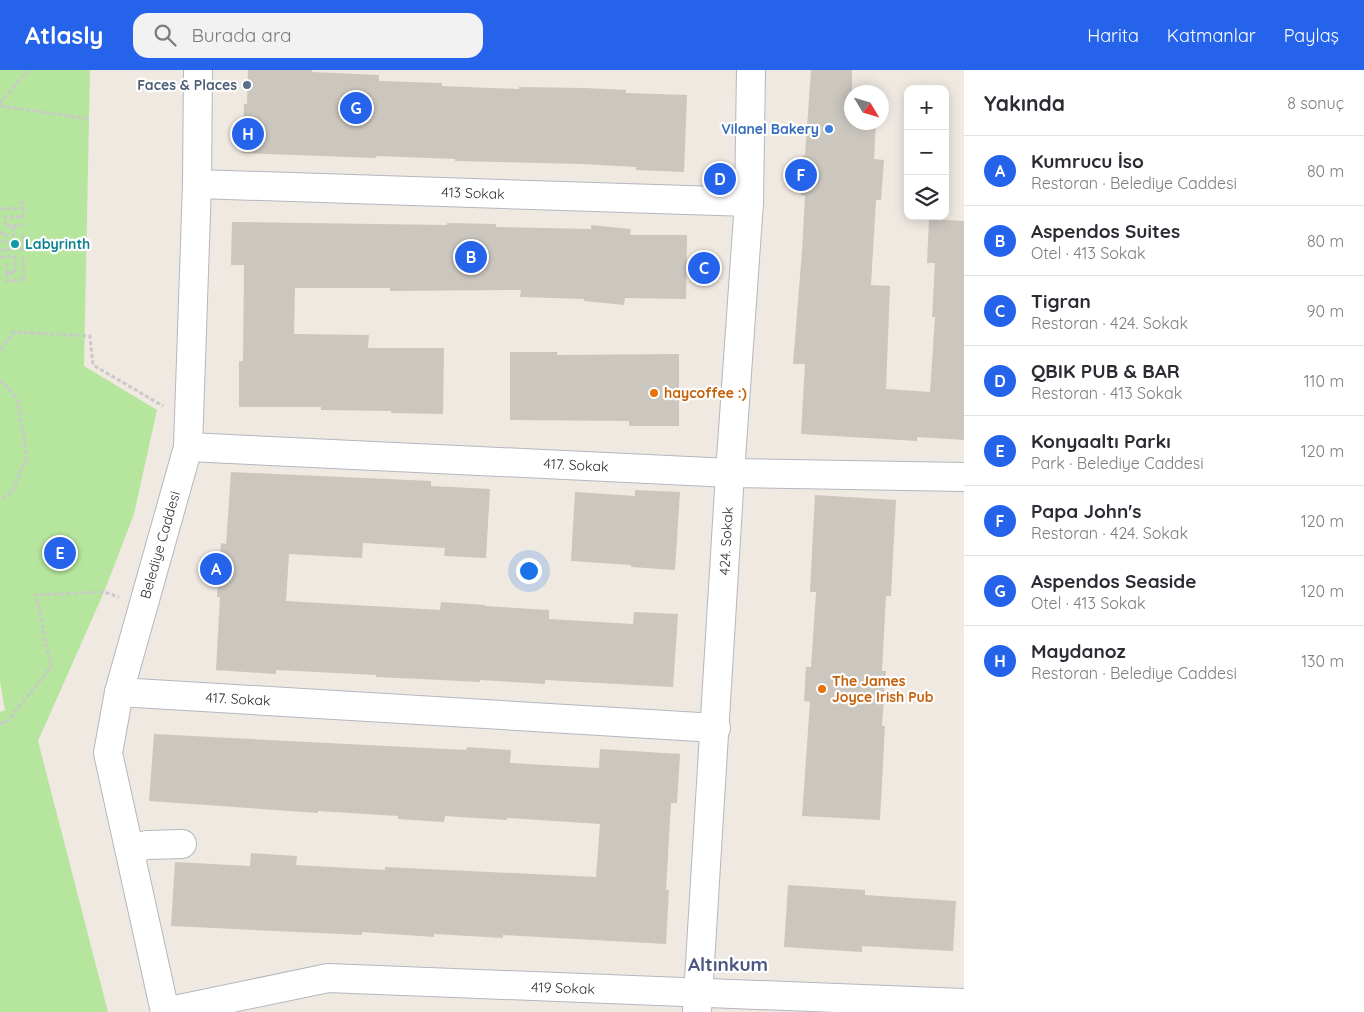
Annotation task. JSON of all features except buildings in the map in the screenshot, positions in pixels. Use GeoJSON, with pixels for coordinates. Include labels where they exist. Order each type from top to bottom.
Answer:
{"type":"FeatureCollection","features":[{"type":"Feature","properties":{"kind":"street","name":"Belediye Caddesi"},"geometry":{"type":"LineString","coordinates":[[165,1012],[108,753],[119,692],[188,434],[197,184],[198,70]]}},
{"type":"Feature","properties":{"kind":"street","name":"424. Sokak"},"geometry":{"type":"LineString","coordinates":[[698,1003],[730,472],[749,202],[751,70]]}},
{"type":"Feature","properties":{"kind":"street","name":"413 Sokak"},"geometry":{"type":"LineString","coordinates":[[197,184],[749,202]]}},
{"type":"Feature","properties":{"kind":"street","name":"417. Sokak"},"geometry":{"type":"LineString","coordinates":[[188,434],[730,472],[964,477]]}},
{"type":"Feature","properties":{"kind":"street","name":"417. Sokak"},"geometry":{"type":"LineString","coordinates":[[119,692],[716,728]]}},
{"type":"Feature","properties":{"kind":"street"},"geometry":{"type":"LineString","coordinates":[[130,849],[147,845],[182,844]]}},
{"type":"Feature","properties":{"kind":"street","name":"419 Sokak"},"geometry":{"type":"LineString","coordinates":[[165,1012],[328,978],[698,1003],[964,1003]]}},
{"type":"Feature","properties":{"kind":"path"},"geometry":{"type":"LineString","coordinates":[[0,104],[29,70]]}},
{"type":"Feature","properties":{"kind":"path"},"geometry":{"type":"LineString","coordinates":[[0,104],[90,119]]}},
{"type":"Feature","properties":{"kind":"path"},"geometry":{"type":"LineString","coordinates":[[23,200],[23,217],[5,217],[5,226],[23,225]]}},
{"type":"Feature","properties":{"kind":"path"},"geometry":{"type":"LineString","coordinates":[[0,209],[23,208]]}},
{"type":"Feature","properties":{"kind":"path"},"geometry":{"type":"LineString","coordinates":[[13,226],[14,249]]}},
{"type":"Feature","properties":{"kind":"path"},"geometry":{"type":"LineString","coordinates":[[0,233],[6,233],[6,241],[0,242]]}},
{"type":"Feature","properties":{"kind":"path"},"geometry":{"type":"LineString","coordinates":[[0,250],[23,249],[23,233]]}},
{"type":"Feature","properties":{"kind":"path"},"geometry":{"type":"LineString","coordinates":[[0,257],[15,257],[15,273],[7,273]]}},
{"type":"Feature","properties":{"kind":"path"},"geometry":{"type":"LineString","coordinates":[[7,263],[7,281],[24,280],[23,257]]}},
{"type":"Feature","properties":{"kind":"path"},"geometry":{"type":"LineString","coordinates":[[0,350],[14,332],[90,336],[93,364],[188,434]]}},
{"type":"Feature","properties":{"kind":"path"},"geometry":{"type":"LineString","coordinates":[[0,380],[17,398],[27,457],[12,492],[0,500]]}},
{"type":"Feature","properties":{"kind":"path"},"geometry":{"type":"LineString","coordinates":[[0,723],[6,723],[51,668],[36,595],[104,592],[144,604]]}},
{"type":"Feature","properties":{"kind":"green space"},"geometry":{"type":"Polygon","coordinates":[[[0,70],[90,70],[84,366],[157,410],[134,514],[104,592],[38,741],[108,1012],[0,1012],[0,712],[5,710],[0,682],[0,70]]]}},
{"type":"Feature","properties":{"kind":"place","name":"Faces & Places"},"geometry":{"type":"Point","coordinates":[247,85]}},
{"type":"Feature","properties":{"kind":"place","name":"Aspendos Seaside"},"geometry":{"type":"Point","coordinates":[356,108]}},
{"type":"Feature","properties":{"kind":"place","name":"Vilanel Bakery"},"geometry":{"type":"Point","coordinates":[829,129]}},
{"type":"Feature","properties":{"kind":"place","name":"Maydanoz"},"geometry":{"type":"Point","coordinates":[248,134]}},
{"type":"Feature","properties":{"kind":"place","name":"Papa John's"},"geometry":{"type":"Point","coordinates":[801,175]}},
{"type":"Feature","properties":{"kind":"place","name":"QBIK PUB & BAR"},"geometry":{"type":"Point","coordinates":[720,179]}},
{"type":"Feature","properties":{"kind":"place","name":"Labyrinth"},"geometry":{"type":"Point","coordinates":[15,244]}},
{"type":"Feature","properties":{"kind":"place","name":"Aspendos Suites"},"geometry":{"type":"Point","coordinates":[471,257]}},
{"type":"Feature","properties":{"kind":"place","name":"Tigran"},"geometry":{"type":"Point","coordinates":[704,268]}},
{"type":"Feature","properties":{"kind":"place","name":"haycoffee :)"},"geometry":{"type":"Point","coordinates":[654,393]}},
{"type":"Feature","properties":{"kind":"place","name":"Konyaaltı Parkı"},"geometry":{"type":"Point","coordinates":[60,553]}},
{"type":"Feature","properties":{"kind":"place","name":"Kumrucu İso"},"geometry":{"type":"Point","coordinates":[216,569]}},
{"type":"Feature","properties":{"kind":"place","name":"The James Joyce Irish Pub"},"geometry":{"type":"Point","coordinates":[822,689]}},
{"type":"Feature","properties":{"kind":"district","name":"Altınkum"},"geometry":{"type":"Point","coordinates":[728,964]}}]}
